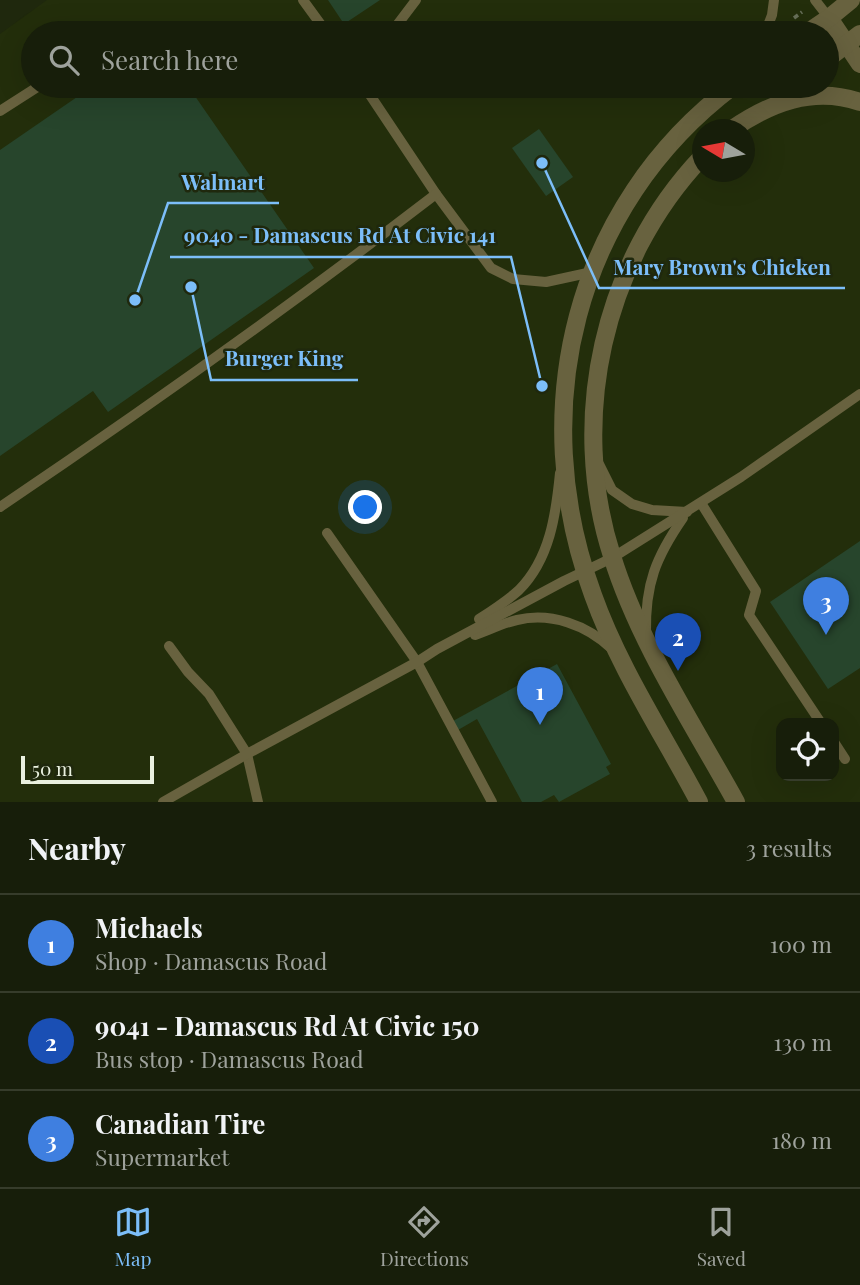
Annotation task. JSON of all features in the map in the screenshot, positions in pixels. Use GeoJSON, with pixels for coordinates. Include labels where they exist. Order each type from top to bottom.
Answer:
{"type":"FeatureCollection","features":[{"type":"Feature","properties":{"kind":"street"},"geometry":{"type":"LineString","coordinates":[[822,21],[850,0]]}},
{"type":"Feature","properties":{"kind":"street"},"geometry":{"type":"LineString","coordinates":[[829,18],[832,21]]}},
{"type":"Feature","properties":{"kind":"street"},"geometry":{"type":"LineString","coordinates":[[839,27],[853,39],[860,64]]}},
{"type":"Feature","properties":{"kind":"street"},"geometry":{"type":"LineString","coordinates":[[839,50],[853,39]]}},
{"type":"Feature","properties":{"kind":"street"},"geometry":{"type":"LineString","coordinates":[[839,97],[860,102]]}},
{"type":"Feature","properties":{"kind":"street"},"geometry":{"type":"LineString","coordinates":[[699,802],[623,662],[604,623],[585,572],[568,507],[562,413],[576,320],[609,233],[660,155],[719,98]]}},
{"type":"Feature","properties":{"kind":"street"},"geometry":{"type":"LineString","coordinates":[[744,119],[772,98]]}},
{"type":"Feature","properties":{"kind":"street"},"geometry":{"type":"LineString","coordinates":[[749,119],[765,109],[798,98]]}},
{"type":"Feature","properties":{"kind":"street"},"geometry":{"type":"LineString","coordinates":[[692,169],[661,209],[621,285],[598,369],[593,425],[594,454],[600,510],[612,558],[629,601],[646,639],[736,802]]}},
{"type":"Feature","properties":{"kind":"lane"},"geometry":{"type":"LineString","coordinates":[[303,0],[318,21]]}},
{"type":"Feature","properties":{"kind":"lane"},"geometry":{"type":"LineString","coordinates":[[400,21],[416,0]]}},
{"type":"Feature","properties":{"kind":"lane"},"geometry":{"type":"LineString","coordinates":[[770,21],[774,0]]}},
{"type":"Feature","properties":{"kind":"lane"},"geometry":{"type":"LineString","coordinates":[[815,0],[829,18]]}},
{"type":"Feature","properties":{"kind":"lane"},"geometry":{"type":"LineString","coordinates":[[0,111],[21,98]]}},
{"type":"Feature","properties":{"kind":"lane"},"geometry":{"type":"LineString","coordinates":[[373,98],[436,194],[491,268],[513,279],[546,282],[592,272]]}},
{"type":"Feature","properties":{"kind":"lane"},"geometry":{"type":"LineString","coordinates":[[0,507],[207,364],[436,194]]}},
{"type":"Feature","properties":{"kind":"lane"},"geometry":{"type":"LineString","coordinates":[[437,649],[612,558],[701,503],[860,394]]}},
{"type":"Feature","properties":{"kind":"lane"},"geometry":{"type":"LineString","coordinates":[[163,802],[417,662],[519,589],[533,574],[543,556],[558,494],[563,453]]}},
{"type":"Feature","properties":{"kind":"lane"},"geometry":{"type":"LineString","coordinates":[[594,454],[612,490],[632,504],[652,510],[687,512]]}},
{"type":"Feature","properties":{"kind":"lane"},"geometry":{"type":"LineString","coordinates":[[701,503],[756,591],[749,614],[818,718]]}},
{"type":"Feature","properties":{"kind":"lane"},"geometry":{"type":"LineString","coordinates":[[646,639],[648,596],[655,568],[669,537],[687,512]]}},
{"type":"Feature","properties":{"kind":"lane"},"geometry":{"type":"LineString","coordinates":[[327,533],[417,662],[492,802]]}},
{"type":"Feature","properties":{"kind":"lane"},"geometry":{"type":"LineString","coordinates":[[437,649],[515,620],[549,618],[581,627],[611,647],[623,662]]}},
{"type":"Feature","properties":{"kind":"lane"},"geometry":{"type":"LineString","coordinates":[[169,646],[188,673],[209,694],[247,754],[258,802]]}},
{"type":"Feature","properties":{"kind":"lane"},"geometry":{"type":"LineString","coordinates":[[839,750],[845,759]]}},
{"type":"Feature","properties":{"kind":"path"},"geometry":{"type":"LineString","coordinates":[[796,21],[794,18],[802,12]]}},
{"type":"Feature","properties":{"kind":"shaded area"},"geometry":{"type":"Polygon","coordinates":[[[47,0],[860,0],[860,802],[0,802],[0,34],[47,0]]]}},
{"type":"Feature","properties":{"kind":"building"},"geometry":{"type":"Polygon","coordinates":[[[328,0],[380,0],[348,21],[342,21],[328,0]]]}},
{"type":"Feature","properties":{"kind":"building"},"geometry":{"type":"Polygon","coordinates":[[[76,98],[196,98],[314,268],[108,412],[93,391],[0,456],[0,150],[76,98]]]}},
{"type":"Feature","properties":{"kind":"building"},"geometry":{"type":"Polygon","coordinates":[[[539,129],[573,177],[546,196],[512,148],[539,129]]]}},
{"type":"Feature","properties":{"kind":"building"},"geometry":{"type":"Polygon","coordinates":[[[860,541],[860,668],[828,689],[770,602],[860,541]]]}},
{"type":"Feature","properties":{"kind":"building"},"geometry":{"type":"Polygon","coordinates":[[[557,664],[611,764],[606,767],[610,774],[559,802],[554,795],[541,802],[522,802],[477,719],[458,730],[453,721],[557,664]]]}},
{"type":"Feature","properties":{"kind":"place","name":"Mary Brown's Chicken"},"geometry":{"type":"Point","coordinates":[542,163]}},
{"type":"Feature","properties":{"kind":"place","name":"Burger King"},"geometry":{"type":"Point","coordinates":[191,287]}},
{"type":"Feature","properties":{"kind":"place","name":"Walmart"},"geometry":{"type":"Point","coordinates":[135,300]}},
{"type":"Feature","properties":{"kind":"place","name":"9040 - Damascus Rd At Civic 141"},"geometry":{"type":"Point","coordinates":[542,386]}},
{"type":"Feature","properties":{"kind":"place","name":"Canadian Tire"},"geometry":{"type":"Point","coordinates":[826,635]}},
{"type":"Feature","properties":{"kind":"place","name":"9041 - Damascus Rd At Civic 150"},"geometry":{"type":"Point","coordinates":[678,671]}},
{"type":"Feature","properties":{"kind":"place","name":"Michaels"},"geometry":{"type":"Point","coordinates":[540,725]}}]}
